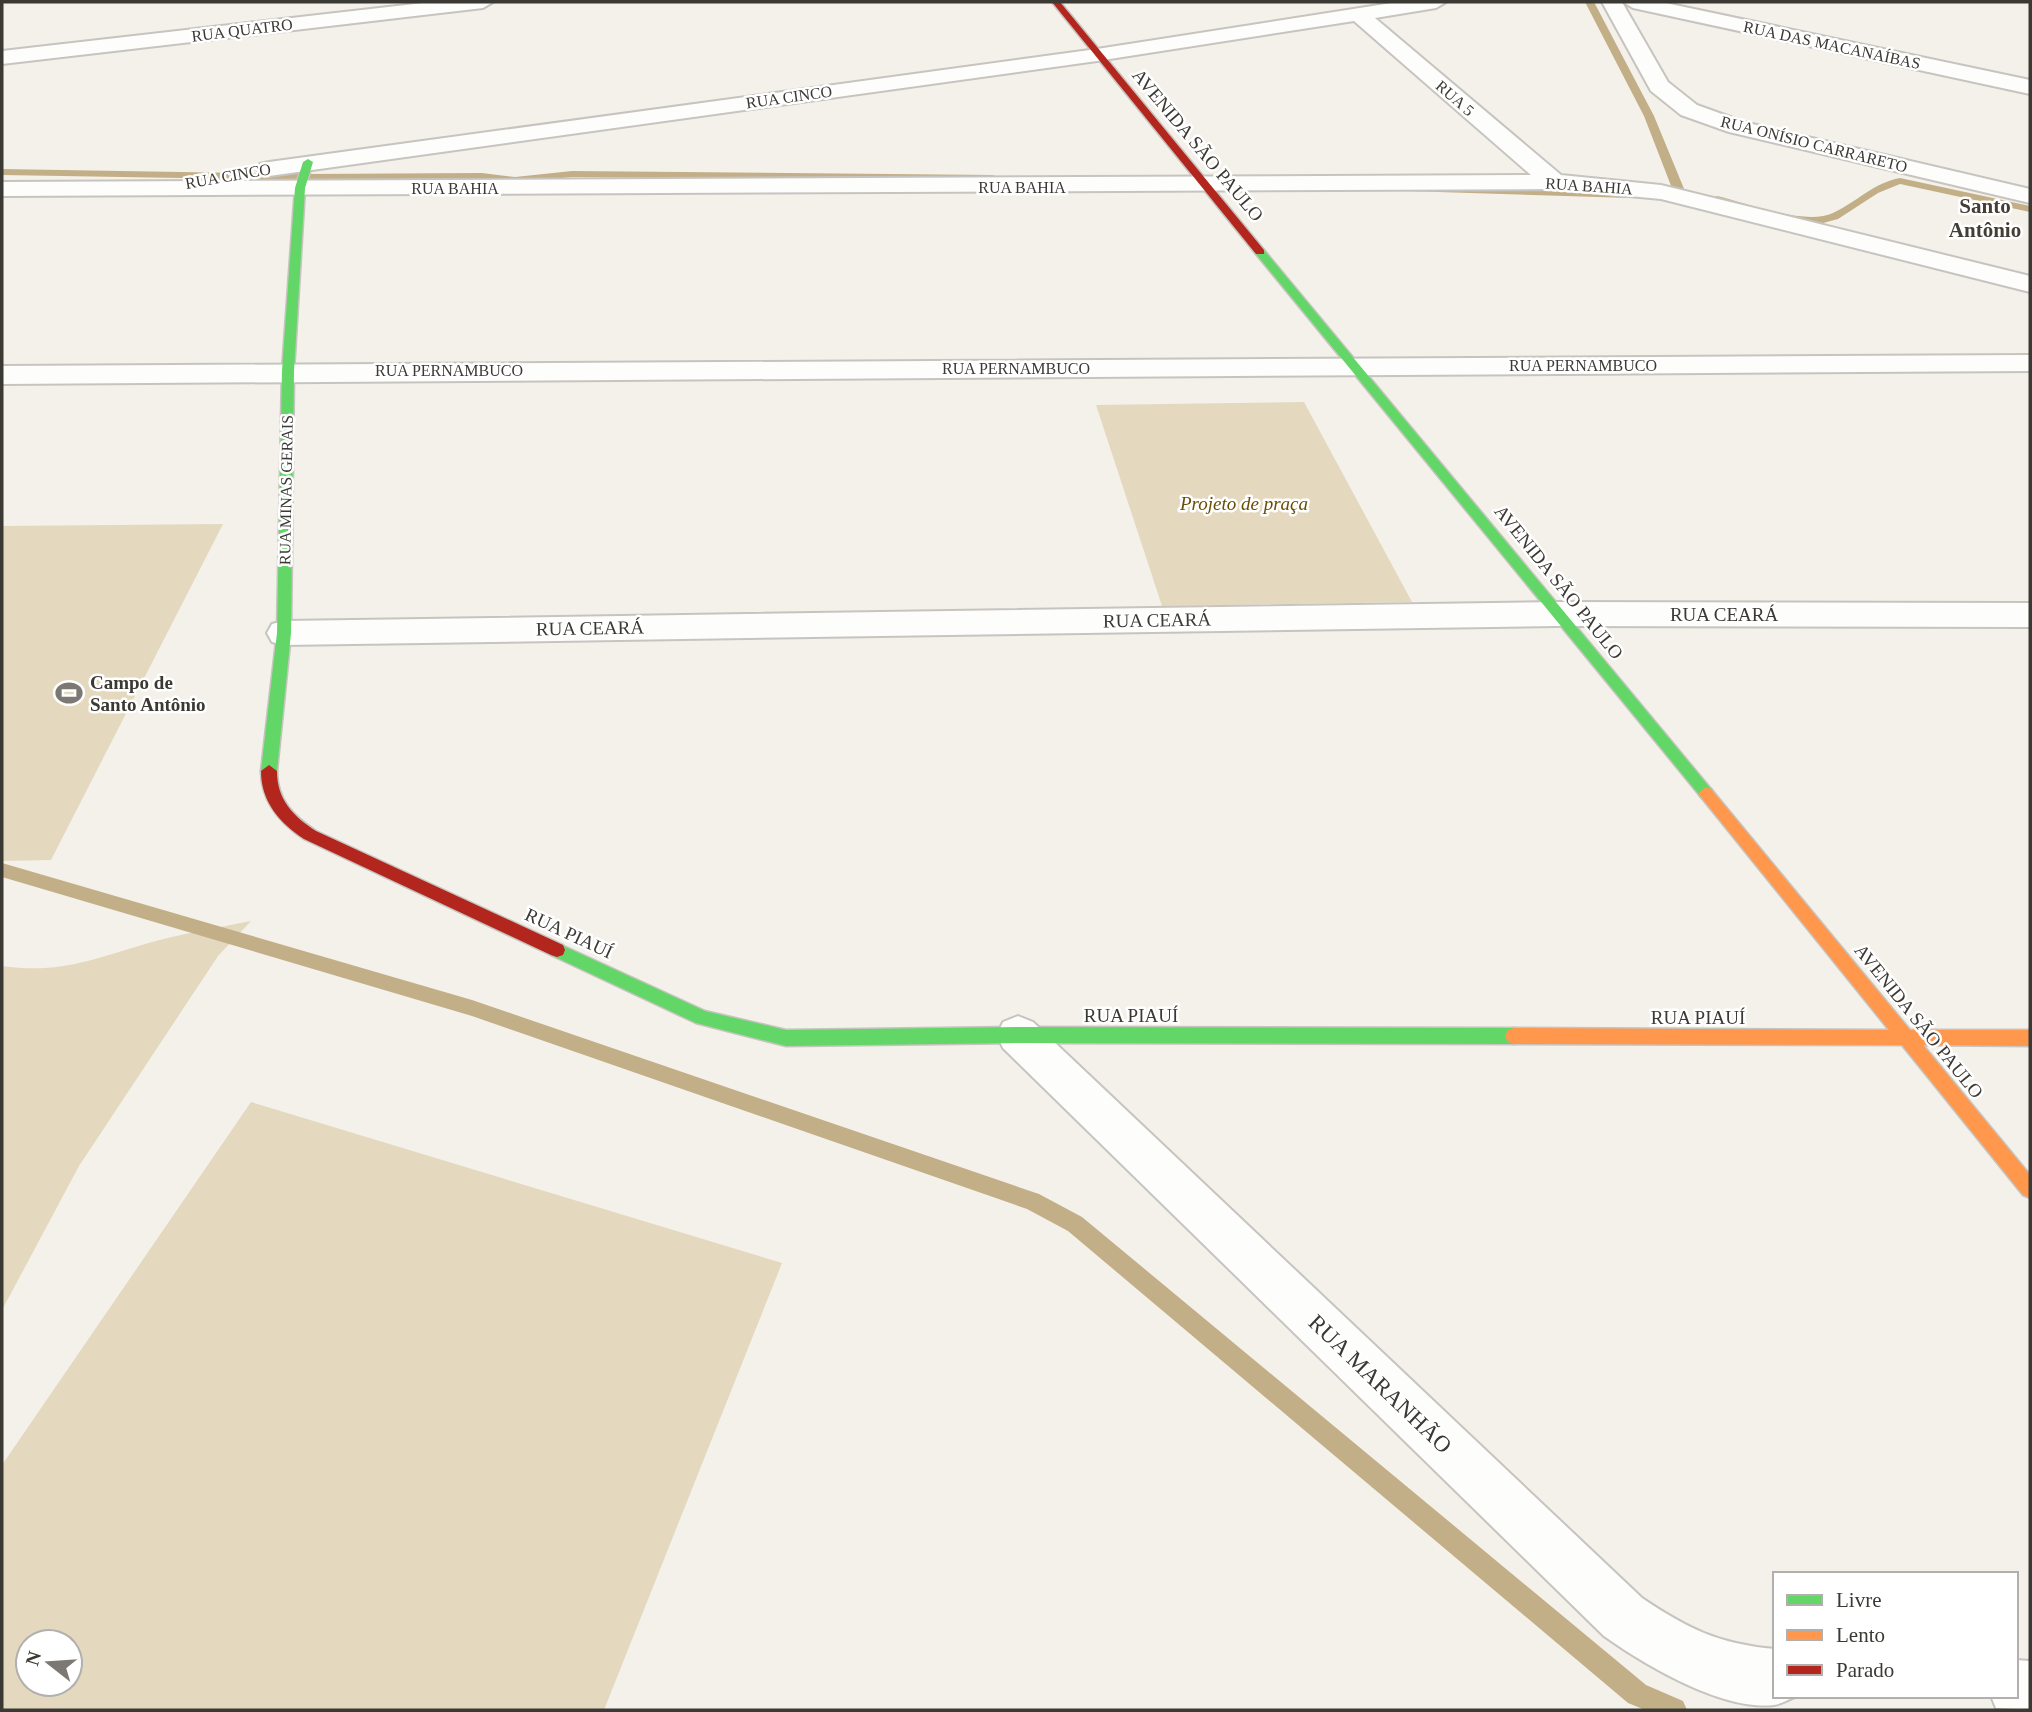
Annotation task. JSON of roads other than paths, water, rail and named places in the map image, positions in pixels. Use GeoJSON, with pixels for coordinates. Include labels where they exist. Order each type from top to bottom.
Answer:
{"type":"FeatureCollection","features":[{"type":"Feature","properties":{"kind":"street","name":"RUA QUATRO"},"geometry":{"type":"LineString","coordinates":[[2,58],[483,2]]}},
{"type":"Feature","properties":{"kind":"street","name":"AVENIDA SÃO PAULO"},"geometry":{"type":"LineString","coordinates":[[1056,2],[2030,1189]]}},
{"type":"Feature","properties":{"kind":"street","name":"RUA CINCO"},"geometry":{"type":"LineString","coordinates":[[143,191],[308,162],[1097,55],[1436,2]]}},
{"type":"Feature","properties":{"kind":"street","name":"RUA ONÍSIO CARRARETO"},"geometry":{"type":"LineString","coordinates":[[1612,2],[1658,86],[1689,110],[1737,127],[2030,196]]}},
{"type":"Feature","properties":{"kind":"street","name":"RUA DAS MACANAÍBAS"},"geometry":{"type":"LineString","coordinates":[[1633,2],[2030,87]]}},
{"type":"Feature","properties":{"kind":"street","name":"RUA 5"},"geometry":{"type":"LineString","coordinates":[[1357,13],[1554,182]]}},
{"type":"Feature","properties":{"kind":"street","name":"RUA MINAS GERAIS"},"geometry":{"type":"LineString","coordinates":[[282,814],[273,800],[268,783],[284,632],[288,371],[300,188],[308,162]]}},
{"type":"Feature","properties":{"kind":"street","name":"RUA BAHIA"},"geometry":{"type":"LineString","coordinates":[[2,189],[143,191],[1554,182],[1674,195],[2030,284]]}},
{"type":"Feature","properties":{"kind":"street","name":"RUA PERNAMBUCO"},"geometry":{"type":"LineString","coordinates":[[2,375],[288,371],[2030,363]]}},
{"type":"Feature","properties":{"kind":"street","name":"RUA CEARÁ"},"geometry":{"type":"LineString","coordinates":[[284,632],[1558,614],[2030,615]]}},
{"type":"Feature","properties":{"kind":"street","name":"RUA PIAUÍ"},"geometry":{"type":"LineString","coordinates":[[282,814],[310,835],[702,1018],[786,1038],[1018,1035],[2030,1038]]}},
{"type":"Feature","properties":{"kind":"street","name":"RUA MARANHÃO"},"geometry":{"type":"LineString","coordinates":[[1018,1035],[1623,1617],[1670,1651],[1718,1670],[1773,1676]]}},
{"type":"Feature","properties":{"kind":"waterway"},"geometry":{"type":"LineString","coordinates":[[1589,2],[1649,116],[1681,196]]}},
{"type":"Feature","properties":{"kind":"waterway"},"geometry":{"type":"LineString","coordinates":[[2,172],[306,177],[482,176],[515,180],[572,174],[993,178]]}},
{"type":"Feature","properties":{"kind":"waterway"},"geometry":{"type":"LineString","coordinates":[[1717,199],[1777,215],[1823,220],[1842,213],[1882,186],[1900,181],[2030,209]]}},
{"type":"Feature","properties":{"kind":"waterway"},"geometry":{"type":"LineString","coordinates":[[1410,189],[1630,195]]}},
{"type":"Feature","properties":{"kind":"waterway"},"geometry":{"type":"LineString","coordinates":[[2,870],[472,1008],[1032,1201],[1075,1224],[1637,1694],[1674,1710]]}},
{"type":"Feature","properties":{"kind":"place","name":"Campo de Santo Antônio"},"geometry":{"type":"Point","coordinates":[69,693]}},
{"type":"Feature","properties":{"kind":"district","name":"Santo Antônio"},"geometry":{"type":"Point","coordinates":[1985,218]}},
{"type":"Feature","properties":{"kind":"park label","name":"Projeto de praça"},"geometry":{"type":"Point","coordinates":[1244,503]}}]}
